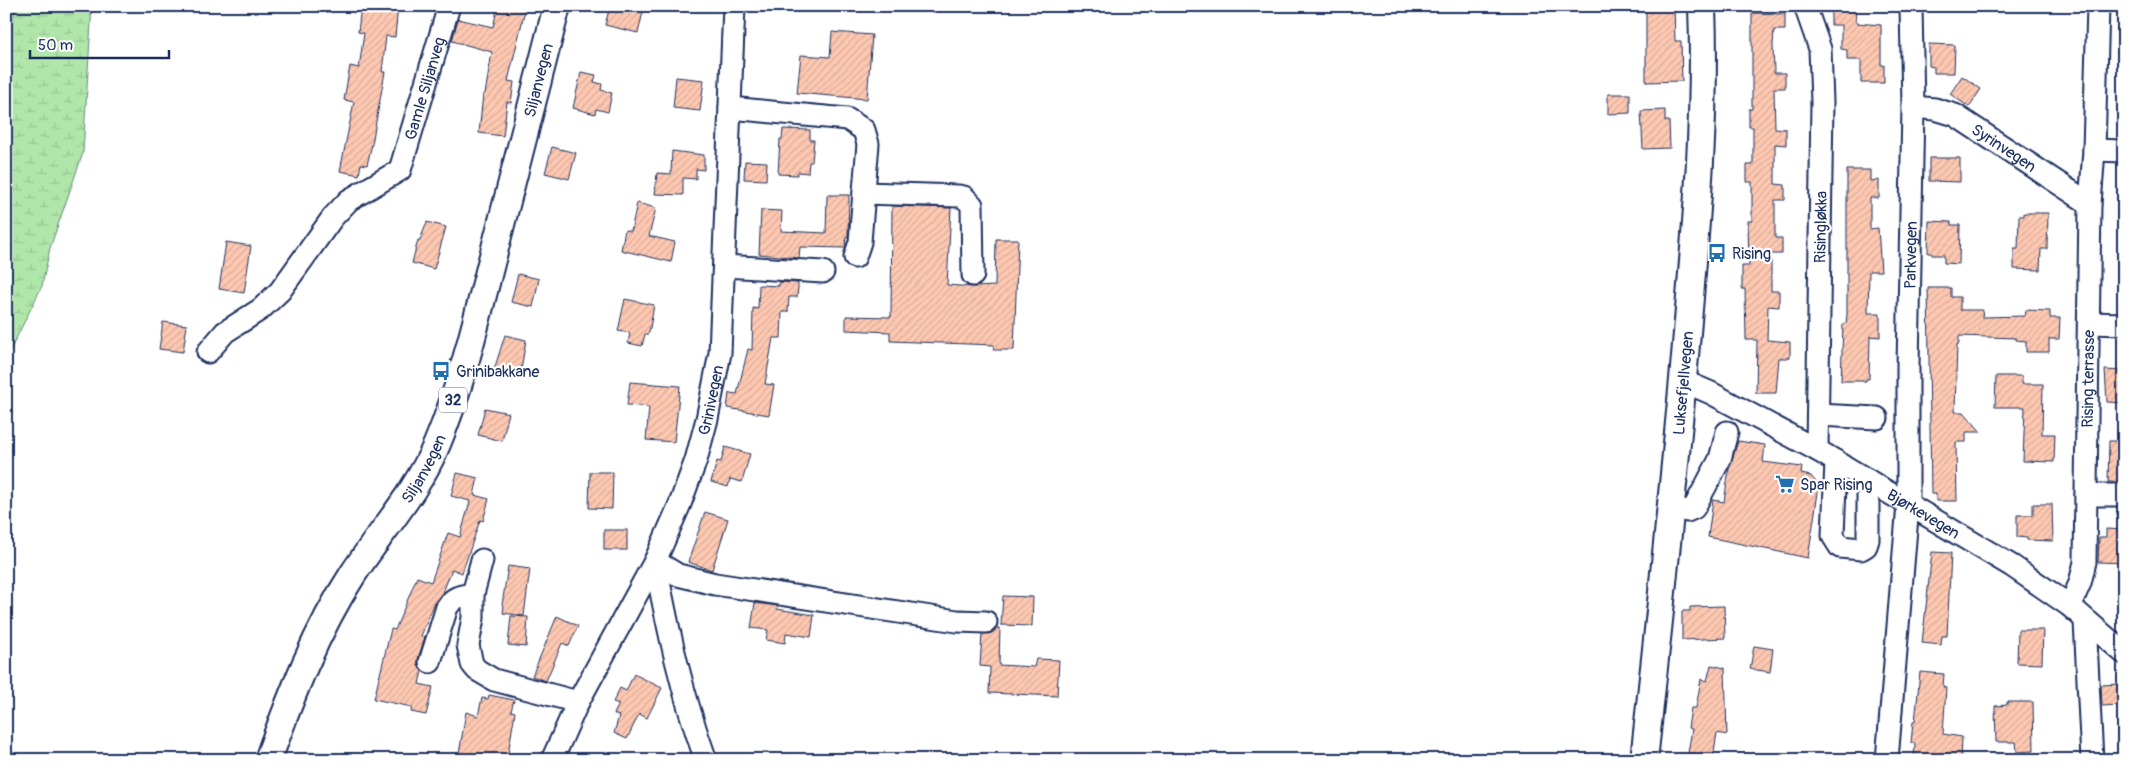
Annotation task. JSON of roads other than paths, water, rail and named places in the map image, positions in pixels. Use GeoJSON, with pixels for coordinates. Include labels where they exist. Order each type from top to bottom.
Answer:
{"type":"FeatureCollection","features":[{"type":"Feature","properties":{"kind":"main road","name":"Siljanvegen"},"geometry":{"type":"LineString","coordinates":[[268,760],[294,692],[326,622],[352,576],[421,475],[436,446],[447,418],[467,357],[557,6]]}},
{"type":"Feature","properties":{"kind":"main road","name":"Luksefjellvegen"},"geometry":{"type":"LineString","coordinates":[[1644,760],[1684,381],[1702,145],[1702,6]]}},
{"type":"Feature","properties":{"kind":"street","name":"Gamle Siljanveg"},"geometry":{"type":"LineString","coordinates":[[208,352],[225,332],[262,309],[280,291],[333,217],[348,200],[400,170],[449,6]]}},
{"type":"Feature","properties":{"kind":"street","name":"Grinivegen"},"geometry":{"type":"LineString","coordinates":[[552,760],[578,702],[655,561],[680,504],[696,460],[707,419],[720,353],[734,6]]}},
{"type":"Feature","properties":{"kind":"street","name":"Risingløkka"},"geometry":{"type":"LineString","coordinates":[[1805,6],[1820,49],[1822,102],[1817,450]]}},
{"type":"Feature","properties":{"kind":"street","name":"Parkvegen"},"geometry":{"type":"LineString","coordinates":[[1888,760],[1908,504],[1908,367],[1913,107],[1911,6]]}},
{"type":"Feature","properties":{"kind":"street","name":"Rising terrasse"},"geometry":{"type":"LineString","coordinates":[[2070,606],[2080,583],[2085,562],[2090,204],[2094,150],[2098,6]]}},
{"type":"Feature","properties":{"kind":"street","name":"Syrinvegen"},"geometry":{"type":"LineString","coordinates":[[1913,107],[1935,109],[1955,115],[2090,204]]}},
{"type":"Feature","properties":{"kind":"street"},"geometry":{"type":"LineString","coordinates":[[730,108],[816,114],[847,119],[864,130],[868,144],[860,242],[855,257]]}},
{"type":"Feature","properties":{"kind":"street"},"geometry":{"type":"LineString","coordinates":[[2094,150],[2124,151]]}},
{"type":"Feature","properties":{"kind":"street"},"geometry":{"type":"LineString","coordinates":[[864,193],[958,196],[969,201],[972,205],[973,275]]}},
{"type":"Feature","properties":{"kind":"street"},"geometry":{"type":"LineString","coordinates":[[724,266],[823,272]]}},
{"type":"Feature","properties":{"kind":"street"},"geometry":{"type":"LineString","coordinates":[[2089,323],[2124,324]]}},
{"type":"Feature","properties":{"kind":"street","name":"Bjørkevegen"},"geometry":{"type":"LineString","coordinates":[[1684,381],[1711,393],[1817,450],[2012,566],[2070,606],[2124,653]]}},
{"type":"Feature","properties":{"kind":"street"},"geometry":{"type":"LineString","coordinates":[[1818,415],[1877,418]]}},
{"type":"Feature","properties":{"kind":"street"},"geometry":{"type":"LineString","coordinates":[[1670,508],[1687,511],[1694,508],[1720,459],[1726,432]]}},
{"type":"Feature","properties":{"kind":"street"},"geometry":{"type":"LineString","coordinates":[[1836,461],[1833,536],[1840,547],[1861,549],[1866,546],[1868,540],[1868,480]]}},
{"type":"Feature","properties":{"kind":"street"},"geometry":{"type":"LineString","coordinates":[[2086,494],[2124,495]]}},
{"type":"Feature","properties":{"kind":"street"},"geometry":{"type":"LineString","coordinates":[[482,560],[473,594],[473,618],[468,645],[472,664],[477,670],[494,680],[578,702]]}},
{"type":"Feature","properties":{"kind":"street"},"geometry":{"type":"LineString","coordinates":[[655,561],[678,575],[715,584],[956,621],[986,622]]}},
{"type":"Feature","properties":{"kind":"street"},"geometry":{"type":"LineString","coordinates":[[655,561],[669,636],[685,700],[706,760]]}},
{"type":"Feature","properties":{"kind":"street"},"geometry":{"type":"LineString","coordinates":[[430,662],[447,607],[452,600],[460,596],[473,594]]}},
{"type":"Feature","properties":{"kind":"street"},"geometry":{"type":"LineString","coordinates":[[2086,621],[2092,760]]}},
{"type":"Feature","properties":{"kind":"water"},"geometry":{"type":"Polygon","coordinates":[[[6,6],[15,6],[6,58],[6,6]]]}},
{"type":"Feature","properties":{"kind":"place","name":"Rising"},"geometry":{"type":"Point","coordinates":[1717,253]}},
{"type":"Feature","properties":{"kind":"place","name":"Grinibakkane"},"geometry":{"type":"Point","coordinates":[441,371]}},
{"type":"Feature","properties":{"kind":"place","name":"Spar Rising"},"geometry":{"type":"Point","coordinates":[1785,484]}}]}
